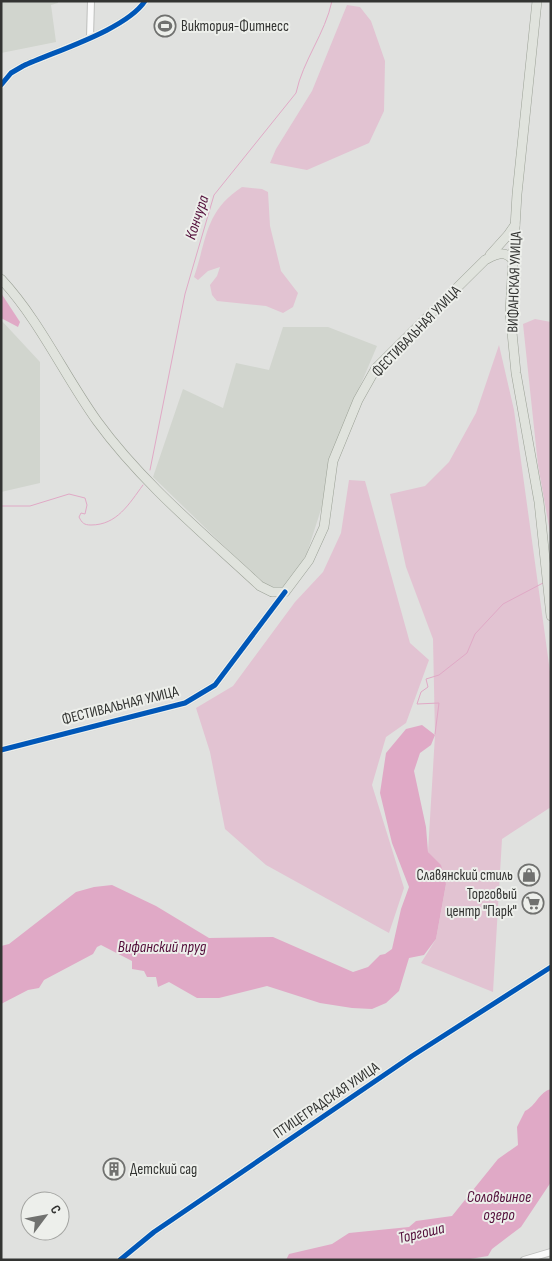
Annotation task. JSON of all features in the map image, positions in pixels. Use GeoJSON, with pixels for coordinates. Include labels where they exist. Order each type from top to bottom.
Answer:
{"type":"FeatureCollection","features":[{"type":"Feature","properties":{"kind":"main road","name":"ВИФАНСКАЯ УЛИЦА"},"geometry":{"type":"LineString","coordinates":[[537,1],[516,222],[510,312],[516,372],[539,502],[551,616]]}},
{"type":"Feature","properties":{"kind":"main road","name":"ФЕСТИВАЛЬНАЯ УЛИЦА"},"geometry":{"type":"LineString","coordinates":[[285,592],[309,560],[324,527],[333,461],[358,400],[376,368],[485,260],[508,236],[516,222]]}},
{"type":"Feature","properties":{"kind":"main road"},"geometry":{"type":"LineString","coordinates":[[485,260],[503,253],[509,255],[513,260]]}},
{"type":"Feature","properties":{"kind":"main road"},"geometry":{"type":"LineString","coordinates":[[1,279],[33,320],[97,420],[135,467],[260,586],[272,592],[285,592]]}},
{"type":"Feature","properties":{"kind":"street"},"geometry":{"type":"LineString","coordinates":[[90,37],[91,1]]}},
{"type":"Feature","properties":{"kind":"street"},"geometry":{"type":"LineString","coordinates":[[1,85],[11,73],[23,66],[107,30],[138,10],[145,1]]}},
{"type":"Feature","properties":{"kind":"street","name":"ФЕСТИВАЛЬНАЯ УЛИЦА"},"geometry":{"type":"LineString","coordinates":[[1,750],[185,702],[215,685],[285,592]]}},
{"type":"Feature","properties":{"kind":"street","name":"ПТИЦЕГРАДСКАЯ УЛИЦА"},"geometry":{"type":"LineString","coordinates":[[120,1260],[154,1232],[412,1056],[551,967]]}},
{"type":"Feature","properties":{"kind":"street"},"geometry":{"type":"LineString","coordinates":[[524,1260],[551,1252]]}},
{"type":"Feature","properties":{"kind":"shaded area"},"geometry":{"type":"Polygon","coordinates":[[[1,1],[58,1],[58,3],[51,5],[56,42],[1,53],[1,1]]]}},
{"type":"Feature","properties":{"kind":"shaded area"},"geometry":{"type":"Polygon","coordinates":[[[347,5],[360,7],[371,21],[385,61],[384,111],[369,143],[307,170],[270,163],[276,149],[312,91],[347,5]]]}},
{"type":"Feature","properties":{"kind":"shaded area"},"geometry":{"type":"Polygon","coordinates":[[[242,187],[262,189],[268,192],[270,226],[281,271],[298,293],[293,307],[283,313],[266,306],[217,301],[212,295],[210,285],[217,276],[220,267],[208,271],[198,280],[194,277],[205,238],[214,216],[230,196],[242,187]]]}},
{"type":"Feature","properties":{"kind":"shaded area"},"geometry":{"type":"Polygon","coordinates":[[[535,319],[551,322],[551,538],[538,465],[523,324],[535,319]]]}},
{"type":"Feature","properties":{"kind":"shaded area"},"geometry":{"type":"Polygon","coordinates":[[[1,320],[40,362],[40,483],[1,492],[1,320]]]}},
{"type":"Feature","properties":{"kind":"shaded area"},"geometry":{"type":"Polygon","coordinates":[[[283,327],[328,327],[377,346],[333,450],[324,500],[307,553],[285,592],[262,583],[153,477],[183,389],[223,408],[236,363],[269,370],[283,327]]]}},
{"type":"Feature","properties":{"kind":"shaded area"},"geometry":{"type":"Polygon","coordinates":[[[499,345],[514,410],[551,679],[551,807],[502,839],[493,992],[421,963],[436,939],[446,884],[428,852],[435,735],[433,639],[406,567],[390,494],[425,486],[449,462],[476,413],[499,345]]]}},
{"type":"Feature","properties":{"kind":"shaded area"},"geometry":{"type":"Polygon","coordinates":[[[349,480],[365,481],[410,643],[429,660],[406,723],[386,737],[372,785],[404,888],[389,933],[266,865],[225,829],[210,752],[196,708],[233,686],[295,602],[323,572],[341,533],[349,480]]]}},
{"type":"Feature","properties":{"kind":"water"},"geometry":{"type":"Polygon","coordinates":[[[1,293],[20,322],[18,327],[1,318],[1,293]]]}},
{"type":"Feature","properties":{"kind":"water","name":"Вифанский пруд"},"geometry":{"type":"Polygon","coordinates":[[[422,725],[435,735],[431,745],[420,753],[414,771],[426,827],[428,852],[441,865],[446,884],[436,939],[424,955],[409,958],[399,991],[386,1003],[372,1009],[352,1008],[320,1003],[267,986],[219,998],[197,998],[169,982],[158,987],[156,977],[147,977],[144,971],[132,969],[132,961],[101,945],[97,947],[93,954],[44,980],[39,988],[28,990],[1,1004],[1,946],[9,944],[76,892],[112,885],[156,906],[209,938],[273,937],[353,972],[368,967],[380,955],[392,949],[401,909],[409,887],[392,843],[380,793],[386,753],[406,729],[422,725]]]}},
{"type":"Feature","properties":{"kind":"water","name":"Соловьиное озеро"},"geometry":{"type":"Polygon","coordinates":[[[551,1089],[551,1182],[521,1227],[492,1249],[488,1256],[464,1260],[286,1260],[289,1254],[332,1244],[349,1233],[409,1227],[416,1221],[452,1216],[498,1159],[518,1145],[517,1127],[525,1111],[543,1093],[551,1089]]]}},
{"type":"Feature","properties":{"kind":"waterway","name":"Кончура"},"geometry":{"type":"LineString","coordinates":[[150,470],[185,294],[214,195],[296,93],[299,81],[329,13],[332,1]]}},
{"type":"Feature","properties":{"kind":"waterway","name":"Кончура"},"geometry":{"type":"LineString","coordinates":[[1,506],[30,506],[69,494],[85,498],[87,505],[85,514],[81,513],[79,517],[82,522],[89,525],[100,524],[122,512],[143,485]]}},
{"type":"Feature","properties":{"kind":"waterway"},"geometry":{"type":"LineString","coordinates":[[435,734],[439,703],[417,704],[421,692],[428,687],[426,679],[439,675],[467,653],[475,634],[503,604],[543,583]]}},
{"type":"Feature","properties":{"kind":"cycle path"},"geometry":{"type":"LineString","coordinates":[[1,85],[11,73],[23,66],[89,39],[122,21],[136,12],[145,1]]}},
{"type":"Feature","properties":{"kind":"cycle path"},"geometry":{"type":"LineString","coordinates":[[1,750],[185,703],[215,685],[285,592]]}},
{"type":"Feature","properties":{"kind":"cycle path"},"geometry":{"type":"LineString","coordinates":[[120,1260],[154,1232],[412,1056],[551,967]]}},
{"type":"Feature","properties":{"kind":"place","name":"Виктория-Фитнесс"},"geometry":{"type":"Point","coordinates":[165,26]}},
{"type":"Feature","properties":{"kind":"place","name":"Славянский стиль"},"geometry":{"type":"Point","coordinates":[529,875]}},
{"type":"Feature","properties":{"kind":"place","name":"Торговый центр \"Парк\""},"geometry":{"type":"Point","coordinates":[533,903]}},
{"type":"Feature","properties":{"kind":"place","name":"Детский сад"},"geometry":{"type":"Point","coordinates":[114,1169]}},
{"type":"Feature","properties":{"kind":"water label","name":"Торгоша"},"geometry":{"type":"Point","coordinates":[421,1232]}}]}
